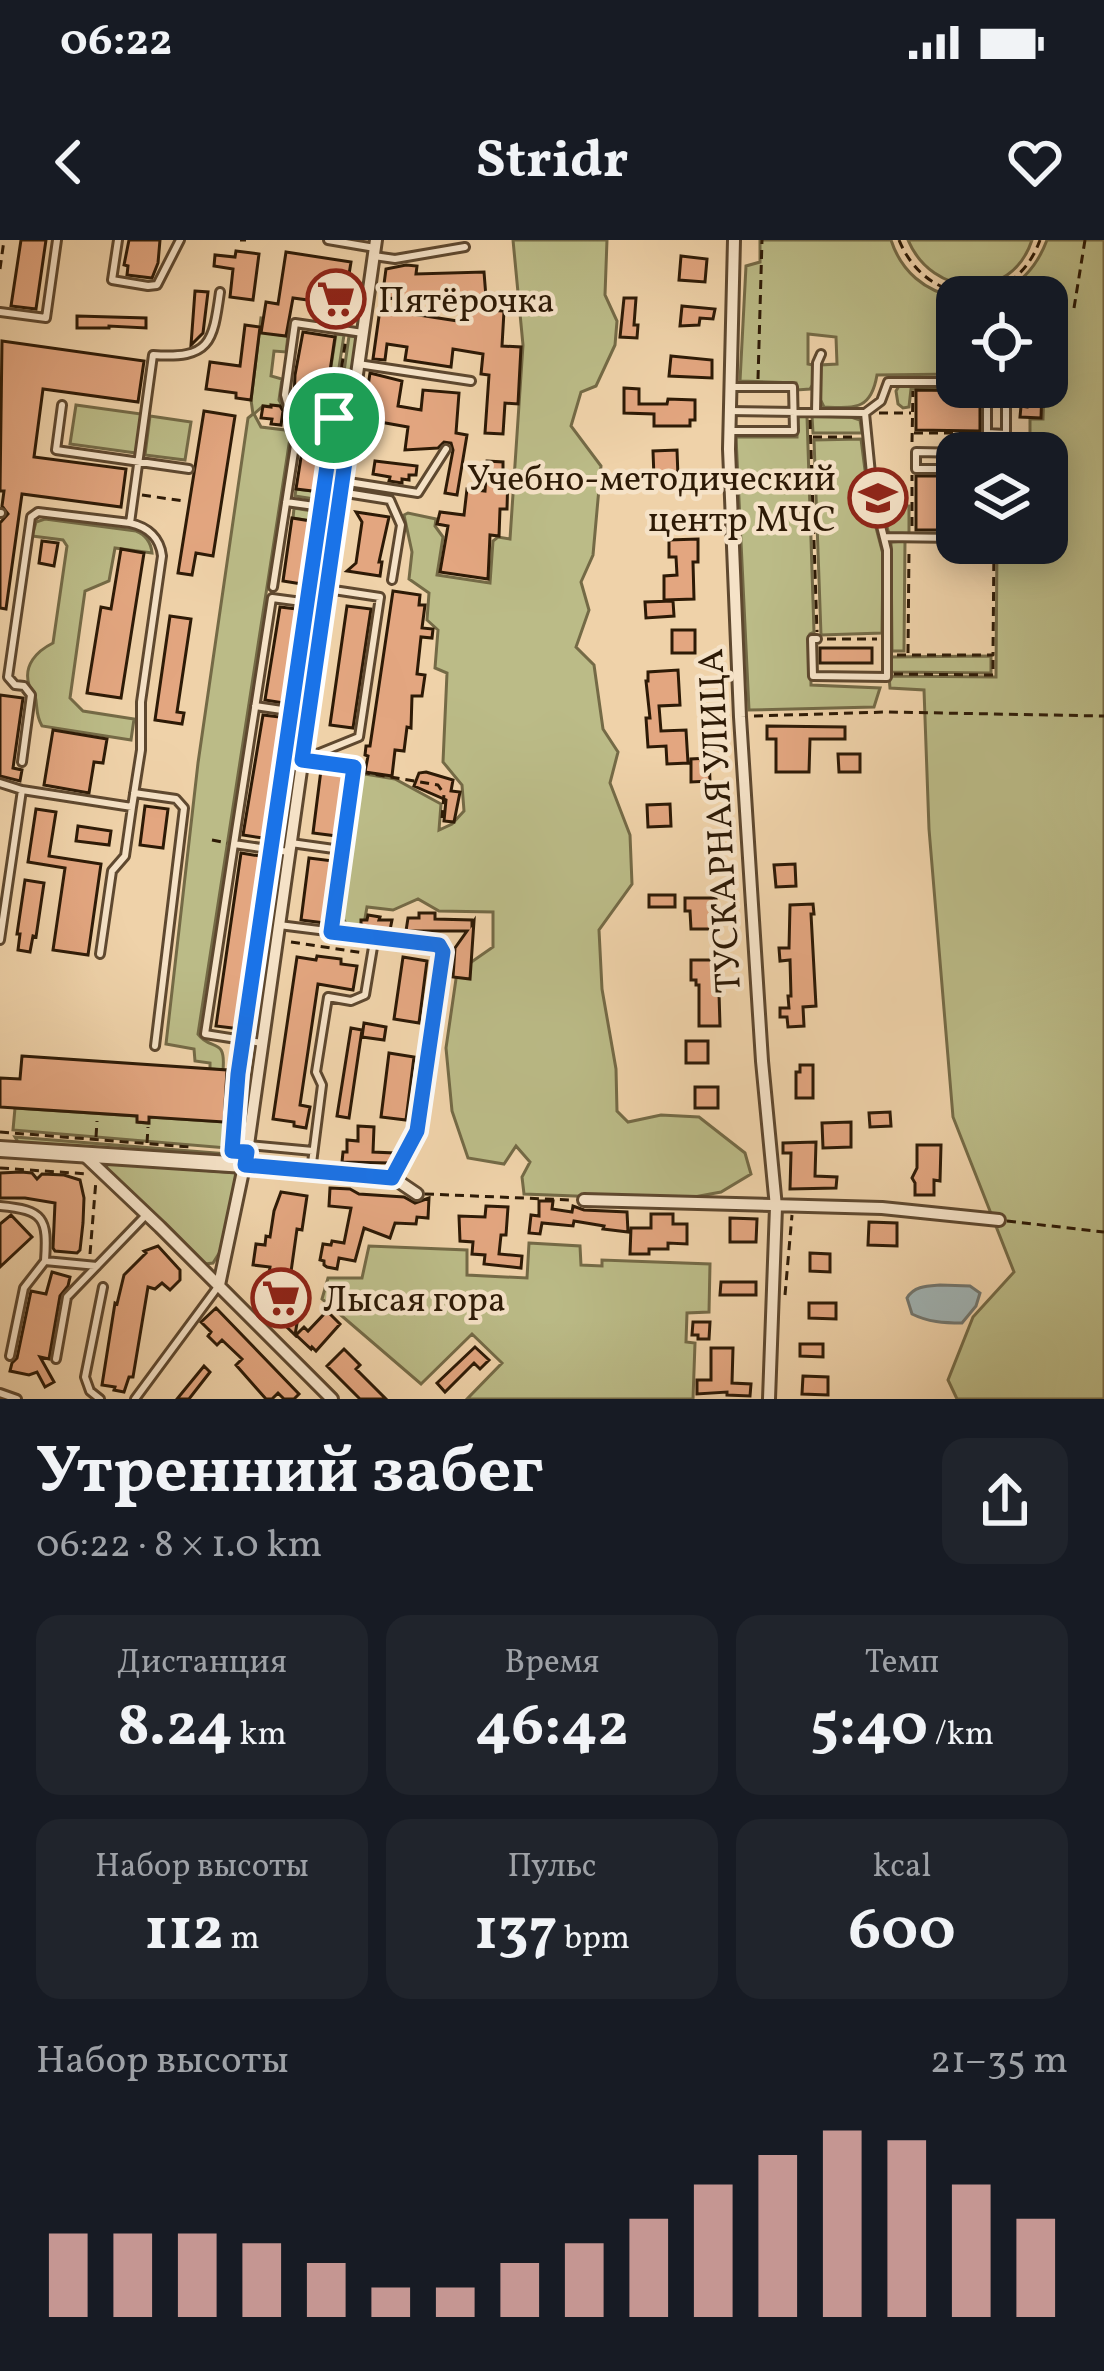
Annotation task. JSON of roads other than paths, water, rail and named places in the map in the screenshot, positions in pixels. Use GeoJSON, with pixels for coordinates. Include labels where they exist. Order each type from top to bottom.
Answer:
{"type":"FeatureCollection","features":[{"type":"Feature","properties":{"kind":"street","name":"ТУСКАРНАЯ УЛИЦА"},"geometry":{"type":"LineString","coordinates":[[734,240],[729,431],[740,717],[776,1207],[769,1399]]}},
{"type":"Feature","properties":{"kind":"street"},"geometry":{"type":"LineString","coordinates":[[219,1285],[247,1154],[375,248]]}},
{"type":"Feature","properties":{"kind":"street"},"geometry":{"type":"LineString","coordinates":[[0,1149],[247,1154],[311,1171],[392,1178],[417,1194]]}},
{"type":"Feature","properties":{"kind":"street"},"geometry":{"type":"LineString","coordinates":[[82,1154],[332,1399]]}},
{"type":"Feature","properties":{"kind":"street"},"geometry":{"type":"LineString","coordinates":[[584,1200],[882,1208],[1000,1220]]}},
{"type":"Feature","properties":{"kind":"lane"},"geometry":{"type":"LineString","coordinates":[[0,312],[46,318],[57,240]]}},
{"type":"Feature","properties":{"kind":"lane"},"geometry":{"type":"LineString","coordinates":[[118,240],[112,280],[148,286],[158,285],[180,240]]}},
{"type":"Feature","properties":{"kind":"lane"},"geometry":{"type":"LineString","coordinates":[[328,240],[375,248],[395,259],[464,247]]}},
{"type":"Feature","properties":{"kind":"lane"},"geometry":{"type":"LineString","coordinates":[[130,524],[153,355],[190,355],[211,341],[220,292]]}},
{"type":"Feature","properties":{"kind":"lane"},"geometry":{"type":"LineString","coordinates":[[351,420],[300,412],[288,406],[285,395],[296,323],[363,333]]}},
{"type":"Feature","properties":{"kind":"lane"},"geometry":{"type":"LineString","coordinates":[[813,412],[821,354]]}},
{"type":"Feature","properties":{"kind":"lane"},"geometry":{"type":"LineString","coordinates":[[358,364],[471,381]]}},
{"type":"Feature","properties":{"kind":"lane"},"geometry":{"type":"LineString","coordinates":[[729,411],[865,413],[881,400],[888,382],[936,382]]}},
{"type":"Feature","properties":{"kind":"lane"},"geometry":{"type":"LineString","coordinates":[[729,386],[793,387],[794,412],[794,431],[729,431]]}},
{"type":"Feature","properties":{"kind":"lane"},"geometry":{"type":"LineString","coordinates":[[62,405],[56,450],[189,469]]}},
{"type":"Feature","properties":{"kind":"lane"},"geometry":{"type":"LineString","coordinates":[[274,587],[300,412]]}},
{"type":"Feature","properties":{"kind":"lane"},"geometry":{"type":"LineString","coordinates":[[818,639],[812,639],[813,676],[887,677],[887,550],[875,503],[865,413]]}},
{"type":"Feature","properties":{"kind":"lane"},"geometry":{"type":"LineString","coordinates":[[341,486],[418,493],[446,449]]}},
{"type":"Feature","properties":{"kind":"lane"},"geometry":{"type":"LineString","coordinates":[[936,452],[916,452],[916,470],[936,470]]}},
{"type":"Feature","properties":{"kind":"lane"},"geometry":{"type":"LineString","coordinates":[[341,486],[390,500],[401,525],[392,580]]}},
{"type":"Feature","properties":{"kind":"lane"},"geometry":{"type":"LineString","coordinates":[[286,502],[338,510]]}},
{"type":"Feature","properties":{"kind":"lane"},"geometry":{"type":"LineString","coordinates":[[19,516],[38,512],[130,524],[153,534],[162,556],[141,702],[141,750],[124,856],[112,872],[100,954]]}},
{"type":"Feature","properties":{"kind":"lane"},"geometry":{"type":"LineString","coordinates":[[22,762],[32,695],[8,677],[31,517]]}},
{"type":"Feature","properties":{"kind":"lane"},"geometry":{"type":"LineString","coordinates":[[884,537],[936,538]]}},
{"type":"Feature","properties":{"kind":"lane"},"geometry":{"type":"LineString","coordinates":[[302,760],[359,737],[380,597],[327,590]]}},
{"type":"Feature","properties":{"kind":"lane"},"geometry":{"type":"LineString","coordinates":[[262,1043],[206,1034],[272,598],[324,605]]}},
{"type":"Feature","properties":{"kind":"lane"},"geometry":{"type":"LineString","coordinates":[[255,706],[309,714]]}},
{"type":"Feature","properties":{"kind":"lane"},"geometry":{"type":"LineString","coordinates":[[302,760],[354,767],[331,932]]}},
{"type":"Feature","properties":{"kind":"lane"},"geometry":{"type":"LineString","coordinates":[[0,783],[131,807]]}},
{"type":"Feature","properties":{"kind":"lane"},"geometry":{"type":"LineString","coordinates":[[0,940],[22,790]]}},
{"type":"Feature","properties":{"kind":"lane"},"geometry":{"type":"LineString","coordinates":[[134,793],[176,800],[184,808],[155,1046]]}},
{"type":"Feature","properties":{"kind":"lane"},"geometry":{"type":"LineString","coordinates":[[234,844],[342,850]]}},
{"type":"Feature","properties":{"kind":"lane"},"geometry":{"type":"LineString","coordinates":[[279,925],[439,945],[443,952],[417,1131],[392,1178]]}},
{"type":"Feature","properties":{"kind":"lane"},"geometry":{"type":"LineString","coordinates":[[311,1171],[322,1085],[316,1072],[328,997],[351,1000],[365,995],[375,935]]}},
{"type":"Feature","properties":{"kind":"lane"},"geometry":{"type":"LineString","coordinates":[[247,1154],[314,1151]]}},
{"type":"Feature","properties":{"kind":"lane"},"geometry":{"type":"LineString","coordinates":[[0,1206],[40,1216],[47,1233],[46,1261],[24,1288],[10,1356]]}},
{"type":"Feature","properties":{"kind":"lane"},"geometry":{"type":"LineString","coordinates":[[56,1359],[68,1297],[147,1214]]}},
{"type":"Feature","properties":{"kind":"lane"},"geometry":{"type":"LineString","coordinates":[[46,1261],[93,1266]]}},
{"type":"Feature","properties":{"kind":"lane"},"geometry":{"type":"LineString","coordinates":[[134,1399],[219,1285]]}},
{"type":"Feature","properties":{"kind":"lane"},"geometry":{"type":"LineString","coordinates":[[100,1399],[85,1377],[103,1287]]}},
{"type":"Feature","properties":{"kind":"lane"},"geometry":{"type":"LineString","coordinates":[[0,1393],[17,1399]]}},
{"type":"Feature","properties":{"kind":"place","name":"Пятёрочка"},"geometry":{"type":"Point","coordinates":[336,299]}},
{"type":"Feature","properties":{"kind":"place","name":"Учебно-методический центр МЧС"},"geometry":{"type":"Point","coordinates":[878,498]}},
{"type":"Feature","properties":{"kind":"place","name":"Лысая гора"},"geometry":{"type":"Point","coordinates":[281,1298]}}]}
